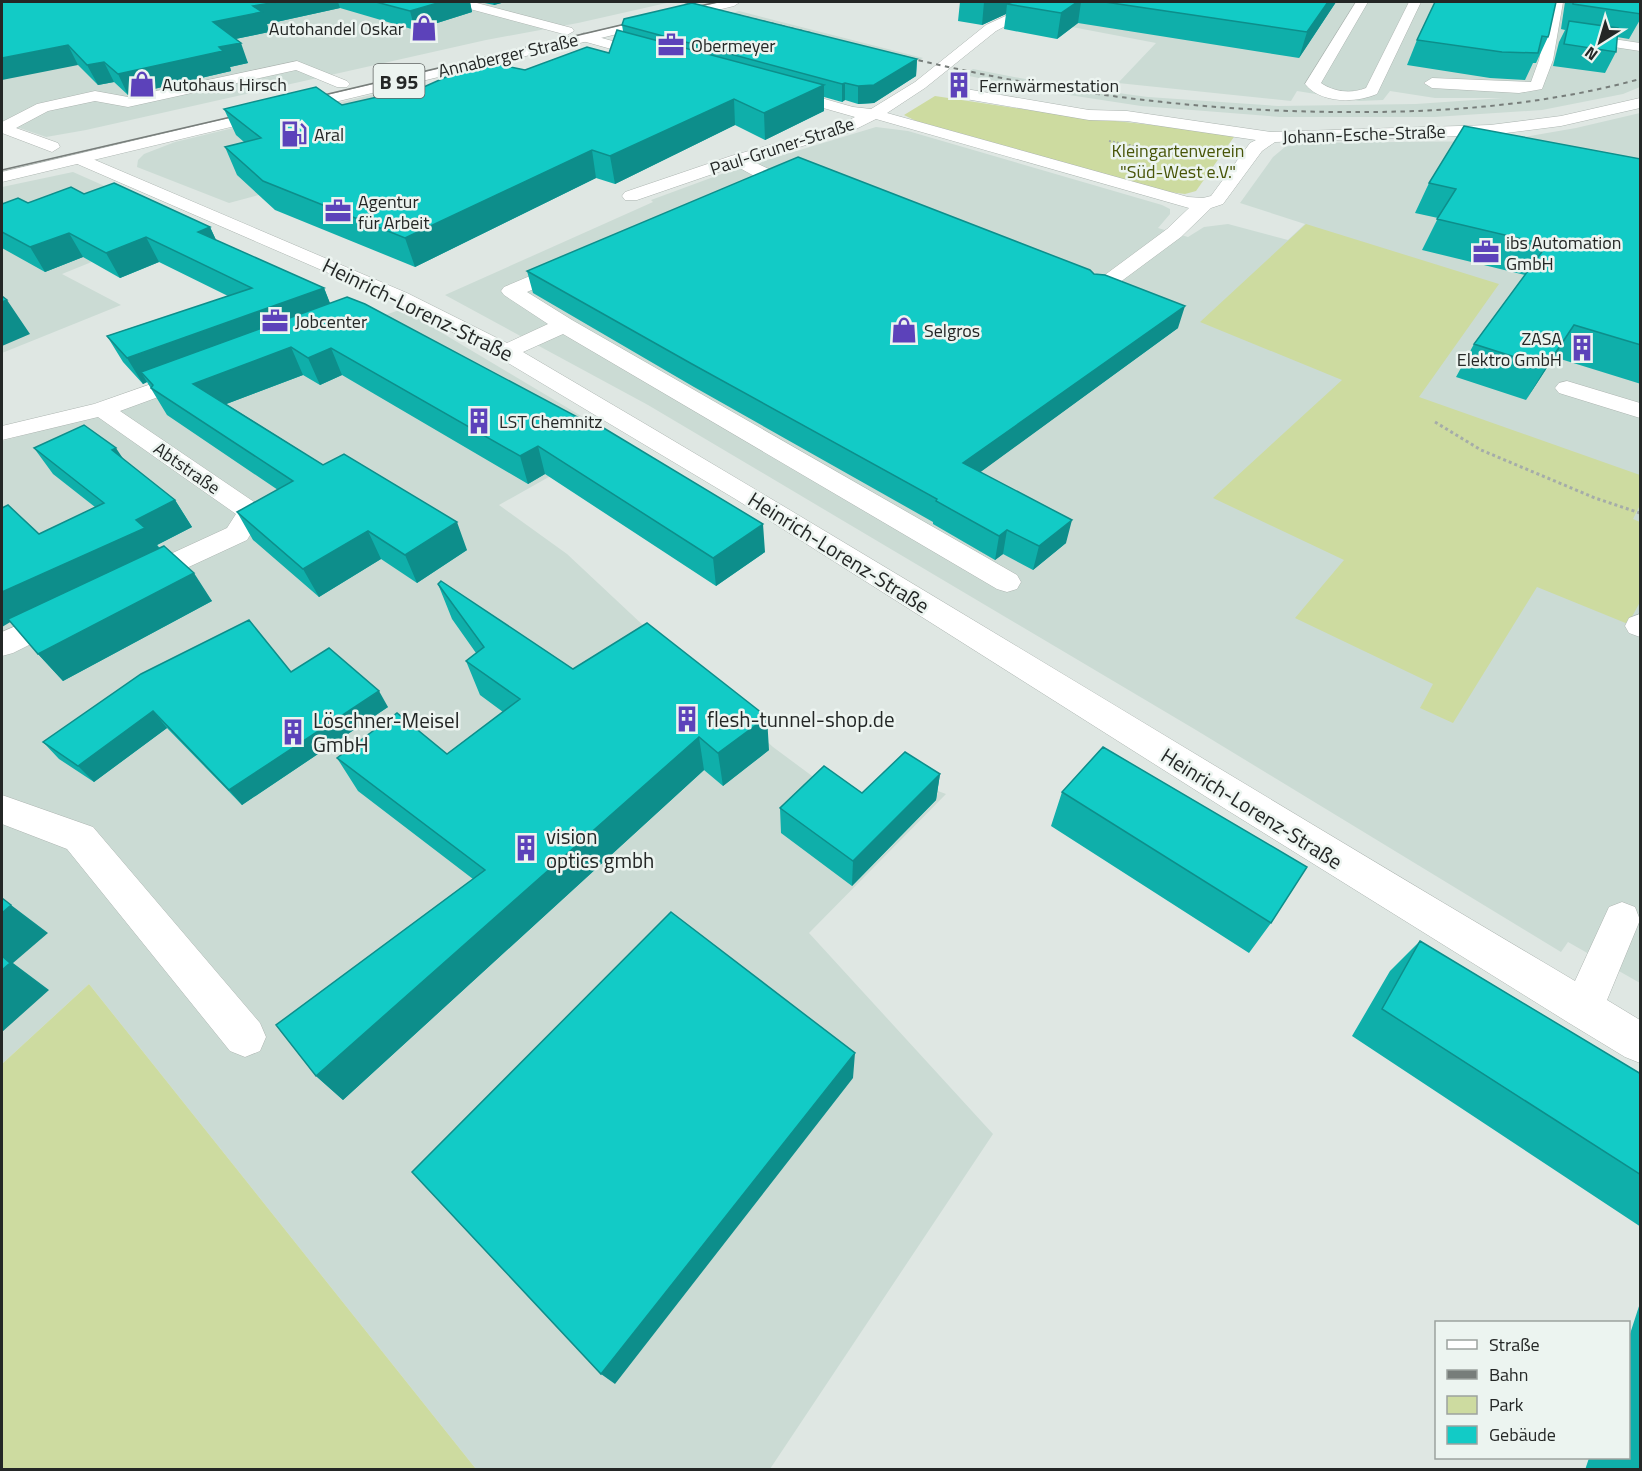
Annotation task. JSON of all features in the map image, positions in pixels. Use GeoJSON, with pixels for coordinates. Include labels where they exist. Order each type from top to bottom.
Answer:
{"type":"FeatureCollection","features":[{"type":"Feature","properties":{"kind":"street"},"geometry":{"type":"LineString","coordinates":[[470,2],[567,31]]}},
{"type":"Feature","properties":{"kind":"street","name":"Annaberger Straße"},"geometry":{"type":"LineString","coordinates":[[114,134],[342,84],[689,2]]}},
{"type":"Feature","properties":{"kind":"street","name":"Annaberger Straße"},"geometry":{"type":"LineString","coordinates":[[2,177],[735,2]]}},
{"type":"Feature","properties":{"kind":"street","name":"Paul-Gruner-Straße"},"geometry":{"type":"LineString","coordinates":[[631,196],[737,160],[844,129],[874,114],[920,85],[991,28],[1045,2]]}},
{"type":"Feature","properties":{"kind":"street"},"geometry":{"type":"LineString","coordinates":[[1362,2],[1313,84],[1318,89],[1347,95],[1364,95],[1372,91],[1415,2]]}},
{"type":"Feature","properties":{"kind":"street"},"geometry":{"type":"LineString","coordinates":[[1432,83],[1519,88],[1537,86],[1546,60],[1557,2]]}},
{"type":"Feature","properties":{"kind":"street"},"geometry":{"type":"LineString","coordinates":[[1551,34],[1641,47]]}},
{"type":"Feature","properties":{"kind":"street"},"geometry":{"type":"LineString","coordinates":[[584,37],[673,62]]}},
{"type":"Feature","properties":{"kind":"street"},"geometry":{"type":"LineString","coordinates":[[2,128],[43,108],[95,96],[128,102],[297,65],[342,84]]}},
{"type":"Feature","properties":{"kind":"street"},"geometry":{"type":"LineString","coordinates":[[762,87],[852,112],[874,114],[1187,202],[1204,204]]}},
{"type":"Feature","properties":{"kind":"street"},"geometry":{"type":"LineString","coordinates":[[960,93],[1089,115],[1127,116],[1271,137]]}},
{"type":"Feature","properties":{"kind":"street","name":"Johann-Esche-Straße"},"geometry":{"type":"LineString","coordinates":[[1097,290],[1174,233],[1204,204],[1217,200],[1256,147],[1271,137],[1382,141],[1561,121],[1641,104]]}},
{"type":"Feature","properties":{"kind":"street","name":"Heinrich-Lorenz-Straße"},"geometry":{"type":"LineString","coordinates":[[2,128],[58,146],[81,159],[400,297],[507,351],[746,494],[1239,800],[1641,1043]]}},
{"type":"Feature","properties":{"kind":"street"},"geometry":{"type":"LineString","coordinates":[[1490,130],[1527,141]]}},
{"type":"Feature","properties":{"kind":"street"},"geometry":{"type":"LineString","coordinates":[[2,160],[58,146]]}},
{"type":"Feature","properties":{"kind":"street"},"geometry":{"type":"LineString","coordinates":[[727,198],[770,179],[767,175],[737,160]]}},
{"type":"Feature","properties":{"kind":"street"},"geometry":{"type":"LineString","coordinates":[[586,259],[511,291],[564,325],[1007,582]]}},
{"type":"Feature","properties":{"kind":"street"},"geometry":{"type":"LineString","coordinates":[[373,308],[400,297]]}},
{"type":"Feature","properties":{"kind":"street"},"geometry":{"type":"LineString","coordinates":[[507,351],[564,325]]}},
{"type":"Feature","properties":{"kind":"street"},"geometry":{"type":"LineString","coordinates":[[2,433],[102,409],[214,369]]}},
{"type":"Feature","properties":{"kind":"street"},"geometry":{"type":"LineString","coordinates":[[1567,388],[1641,411]]}},
{"type":"Feature","properties":{"kind":"street","name":"Abtstraße"},"geometry":{"type":"LineString","coordinates":[[102,409],[251,512],[237,534],[119,589]]}},
{"type":"Feature","properties":{"kind":"street"},"geometry":{"type":"LineString","coordinates":[[2,645],[87,604]]}},
{"type":"Feature","properties":{"kind":"street"},"geometry":{"type":"LineString","coordinates":[[2,809],[80,838],[245,1038]]}},
{"type":"Feature","properties":{"kind":"street"},"geometry":{"type":"LineString","coordinates":[[1583,1009],[1622,919]]}},
{"type":"Feature","properties":{"kind":"path"},"geometry":{"type":"LineString","coordinates":[[1435,422],[1481,450],[1595,498],[1641,513]]}},
{"type":"Feature","properties":{"kind":"shaded area"},"geometry":{"type":"Polygon","coordinates":[[[2,2],[671,2],[578,23],[486,40],[46,137],[2,122],[2,2]]]}},
{"type":"Feature","properties":{"kind":"shaded area"},"geometry":{"type":"Polygon","coordinates":[[[1078,2],[1640,2],[1640,87],[1623,94],[1542,110],[1434,117],[1280,117],[1141,106],[1043,91],[964,75],[973,69],[1051,84],[1148,97],[1278,106],[1416,104],[1503,98],[1435,98],[1390,91],[1383,100],[1359,101],[1297,91],[1291,101],[1118,83],[1156,43],[1051,23],[1078,2]]]}},
{"type":"Feature","properties":{"kind":"shaded area"},"geometry":{"type":"Polygon","coordinates":[[[739,11],[923,58],[915,62],[729,14],[739,11]]]}},
{"type":"Feature","properties":{"kind":"shaded area"},"geometry":{"type":"Polygon","coordinates":[[[421,83],[535,121],[229,203],[137,167],[138,160],[144,154],[175,142],[421,83]]]}},
{"type":"Feature","properties":{"kind":"shaded area"},"geometry":{"type":"Polygon","coordinates":[[[1640,113],[1640,983],[1568,942],[1561,952],[1196,730],[648,405],[445,295],[653,202],[651,200],[727,172],[876,127],[908,131],[1162,205],[1170,209],[1170,214],[1158,228],[1188,237],[1204,227],[1228,224],[1288,240],[1305,224],[1240,203],[1273,157],[1285,147],[1298,143],[1500,141],[1576,128],[1640,113]]]}},
{"type":"Feature","properties":{"kind":"shaded area"},"geometry":{"type":"Polygon","coordinates":[[[73,172],[188,223],[62,274],[121,305],[2,353],[2,187],[73,172]]]}},
{"type":"Feature","properties":{"kind":"shaded area"},"geometry":{"type":"Polygon","coordinates":[[[402,309],[618,438],[499,505],[567,554],[773,747],[862,813],[900,777],[946,794],[809,933],[993,1134],[770,1469],[476,1469],[89,984],[2,1064],[2,441],[121,409],[402,309]]]}},
{"type":"Feature","properties":{"kind":"green space","name":"Kleingartenverein \"Süd-West e.V.\""},"geometry":{"type":"Polygon","coordinates":[[[935,96],[1069,116],[1236,134],[1196,191],[1185,194],[1169,192],[916,121],[904,115],[935,96]]]}},
{"type":"Feature","properties":{"kind":"green space"},"geometry":{"type":"Polygon","coordinates":[[[1306,224],[1499,284],[1419,397],[1640,475],[1640,505],[1633,519],[1640,522],[1640,602],[1628,624],[1537,587],[1453,723],[1420,708],[1433,684],[1295,618],[1344,560],[1213,498],[1342,380],[1200,322],[1306,224]]]}},
{"type":"Feature","properties":{"kind":"green space"},"geometry":{"type":"Polygon","coordinates":[[[89,984],[476,1469],[2,1469],[2,1064],[89,984]]]}},
{"type":"Feature","properties":{"kind":"building"},"geometry":{"type":"Polygon","coordinates":[[[2,2],[277,2],[253,6],[262,12],[213,22],[241,43],[219,47],[223,51],[118,74],[104,62],[87,65],[68,45],[2,58],[2,2]]]}},
{"type":"Feature","properties":{"kind":"building"},"geometry":{"type":"Polygon","coordinates":[[[376,2],[441,2],[410,11],[376,2]]]}},
{"type":"Feature","properties":{"kind":"building"},"geometry":{"type":"Polygon","coordinates":[[[1013,2],[1077,2],[1061,13],[1007,4],[1013,2]]]}},
{"type":"Feature","properties":{"kind":"building"},"geometry":{"type":"Polygon","coordinates":[[[1105,2],[1328,2],[1307,32],[1105,2]]]}},
{"type":"Feature","properties":{"kind":"building"},"geometry":{"type":"Polygon","coordinates":[[[1435,2],[1556,2],[1548,37],[1542,36],[1538,53],[1502,52],[1417,40],[1435,2]]]}},
{"type":"Feature","properties":{"kind":"building"},"geometry":{"type":"Polygon","coordinates":[[[1573,2],[1641,2],[1641,14],[1573,4],[1573,2]]]}},
{"type":"Feature","properties":{"kind":"building"},"geometry":{"type":"Polygon","coordinates":[[[692,3],[917,59],[874,85],[858,86],[842,84],[622,25],[624,19],[692,3]]]}},
{"type":"Feature","properties":{"kind":"building"},"geometry":{"type":"Polygon","coordinates":[[[1569,21],[1618,28],[1616,52],[1564,44],[1569,21]]]}},
{"type":"Feature","properties":{"kind":"building"},"geometry":{"type":"Polygon","coordinates":[[[617,30],[824,85],[764,113],[734,99],[610,156],[592,150],[405,238],[263,181],[225,147],[261,138],[224,109],[316,87],[342,105],[426,86],[482,61],[525,70],[587,47],[609,53],[617,30]]]}},
{"type":"Feature","properties":{"kind":"building"},"geometry":{"type":"Polygon","coordinates":[[[1464,126],[1641,159],[1641,345],[1574,325],[1546,367],[1474,344],[1547,245],[1437,219],[1456,189],[1429,183],[1464,126]]]}},
{"type":"Feature","properties":{"kind":"building"},"geometry":{"type":"Polygon","coordinates":[[[798,157],[1090,270],[1094,274],[1105,275],[1185,306],[963,463],[1072,520],[1039,546],[1007,530],[999,536],[936,501],[937,499],[527,271],[798,157]]]}},
{"type":"Feature","properties":{"kind":"building"},"geometry":{"type":"Polygon","coordinates":[[[114,183],[210,227],[198,232],[324,288],[127,358],[107,336],[252,288],[146,237],[106,253],[69,233],[30,247],[2,232],[2,204],[18,198],[28,203],[71,187],[84,194],[114,183]]]}},
{"type":"Feature","properties":{"kind":"building"},"geometry":{"type":"Polygon","coordinates":[[[347,297],[365,304],[594,426],[597,424],[763,524],[713,558],[538,446],[520,456],[331,348],[308,358],[291,347],[193,384],[323,465],[344,454],[457,522],[405,555],[368,531],[303,569],[237,512],[293,481],[151,388],[153,385],[141,372],[347,297]]]}},
{"type":"Feature","properties":{"kind":"building"},"geometry":{"type":"Polygon","coordinates":[[[84,425],[116,448],[112,450],[175,500],[136,520],[145,528],[2,592],[2,508],[8,505],[39,534],[104,503],[34,448],[84,425]]]}},
{"type":"Feature","properties":{"kind":"building"},"geometry":{"type":"Polygon","coordinates":[[[164,546],[194,573],[38,654],[8,619],[164,546]]]}},
{"type":"Feature","properties":{"kind":"building"},"geometry":{"type":"Polygon","coordinates":[[[441,581],[573,669],[647,623],[767,717],[718,753],[699,737],[316,1076],[276,1025],[485,870],[337,758],[397,713],[447,754],[520,699],[466,661],[484,647],[438,584],[441,581]]]}},
{"type":"Feature","properties":{"kind":"building"},"geometry":{"type":"Polygon","coordinates":[[[249,620],[291,672],[329,648],[379,691],[229,790],[153,711],[78,766],[43,742],[141,674],[249,620]]]}},
{"type":"Feature","properties":{"kind":"building"},"geometry":{"type":"Polygon","coordinates":[[[1103,747],[1307,867],[1271,923],[1062,792],[1103,747]]]}},
{"type":"Feature","properties":{"kind":"building"},"geometry":{"type":"Polygon","coordinates":[[[905,752],[940,774],[853,861],[780,808],[824,766],[862,793],[905,752]]]}},
{"type":"Feature","properties":{"kind":"building"},"geometry":{"type":"Polygon","coordinates":[[[2,898],[11,905],[2,913],[2,898]]]}},
{"type":"Feature","properties":{"kind":"building"},"geometry":{"type":"Polygon","coordinates":[[[671,912],[855,1053],[601,1374],[412,1172],[671,912]]]}},
{"type":"Feature","properties":{"kind":"building"},"geometry":{"type":"Polygon","coordinates":[[[1420,941],[1641,1074],[1641,1175],[1382,1009],[1420,941]]]}},
{"type":"Feature","properties":{"kind":"building"},"geometry":{"type":"Polygon","coordinates":[[[2,956],[10,963],[2,970],[2,956]]]}},
{"type":"Feature","properties":{"kind":"tram line"},"geometry":{"type":"LineString","coordinates":[[685,9],[718,2]]}},
{"type":"Feature","properties":{"kind":"tram line"},"geometry":{"type":"LineString","coordinates":[[311,98],[638,21]]}},
{"type":"Feature","properties":{"kind":"tram line"},"geometry":{"type":"LineString","coordinates":[[2,170],[244,114]]}},
{"type":"Feature","properties":{"kind":"railway"},"geometry":{"type":"LineString","coordinates":[[684,2],[811,33]]}},
{"type":"Feature","properties":{"kind":"railway"},"geometry":{"type":"LineString","coordinates":[[901,56],[1009,79],[1118,97],[1283,111],[1376,112],[1490,106],[1565,96],[1640,79]]}},
{"type":"Feature","properties":{"kind":"place","name":"Autohandel Oskar"},"geometry":{"type":"Point","coordinates":[424,28]}},
{"type":"Feature","properties":{"kind":"place","name":"Obermeyer"},"geometry":{"type":"Point","coordinates":[671,45]}},
{"type":"Feature","properties":{"kind":"place","name":"Autohaus Hirsch"},"geometry":{"type":"Point","coordinates":[142,84]}},
{"type":"Feature","properties":{"kind":"place","name":"Fernwärmestation"},"geometry":{"type":"Point","coordinates":[959,85]}},
{"type":"Feature","properties":{"kind":"place","name":"Aral"},"geometry":{"type":"Point","coordinates":[294,134]}},
{"type":"Feature","properties":{"kind":"place","name":"Agentur für Arbeit"},"geometry":{"type":"Point","coordinates":[338,211]}},
{"type":"Feature","properties":{"kind":"place","name":"ibs Automation GmbH"},"geometry":{"type":"Point","coordinates":[1486,252]}},
{"type":"Feature","properties":{"kind":"place","name":"Jobcenter"},"geometry":{"type":"Point","coordinates":[275,321]}},
{"type":"Feature","properties":{"kind":"place","name":"Selgros"},"geometry":{"type":"Point","coordinates":[904,330]}},
{"type":"Feature","properties":{"kind":"place","name":"ZASA Elektro GmbH"},"geometry":{"type":"Point","coordinates":[1582,348]}},
{"type":"Feature","properties":{"kind":"place","name":"LST Chemnitz"},"geometry":{"type":"Point","coordinates":[479,421]}},
{"type":"Feature","properties":{"kind":"place","name":"flesh-tunnel-shop.de"},"geometry":{"type":"Point","coordinates":[687,719]}},
{"type":"Feature","properties":{"kind":"place","name":"Löschner-Meisel GmbH"},"geometry":{"type":"Point","coordinates":[293,732]}},
{"type":"Feature","properties":{"kind":"place","name":"vision optics gmbh"},"geometry":{"type":"Point","coordinates":[526,848]}}]}
